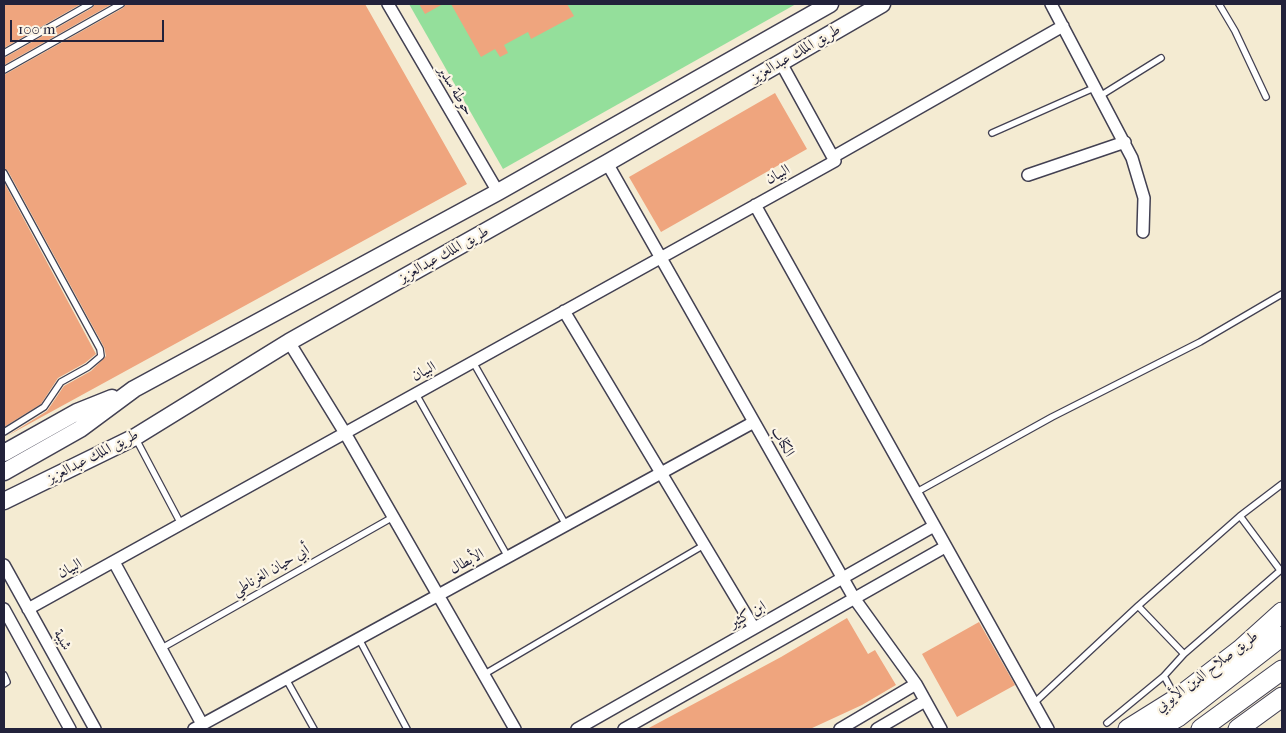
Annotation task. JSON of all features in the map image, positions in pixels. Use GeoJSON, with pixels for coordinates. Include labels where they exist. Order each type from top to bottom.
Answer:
{"type":"FeatureCollection","features":[{"type":"Feature","properties":{"kind":"main road","name":"طريق الملك عبدالعزيز"},"geometry":{"type":"LineString","coordinates":[[4,472],[80,429],[134,389],[498,192],[830,4]]}},
{"type":"Feature","properties":{"kind":"main road","name":"طريق الملك عبدالعزيز"},"geometry":{"type":"LineString","coordinates":[[4,501],[136,437],[289,342],[882,4]]}},
{"type":"Feature","properties":{"kind":"main road"},"geometry":{"type":"LineString","coordinates":[[4,453],[77,412],[134,389]]}},
{"type":"Feature","properties":{"kind":"main road"},"geometry":{"type":"LineString","coordinates":[[4,510],[136,437]]}},
{"type":"Feature","properties":{"kind":"main road","name":"طريق صلاح الدين الأيوبي"},"geometry":{"type":"LineString","coordinates":[[1128,729],[1176,699],[1241,649],[1282,612]]}},
{"type":"Feature","properties":{"kind":"main road"},"geometry":{"type":"LineString","coordinates":[[1157,729],[1178,717],[1282,636]]}},
{"type":"Feature","properties":{"kind":"main road"},"geometry":{"type":"LineString","coordinates":[[1201,729],[1282,670]]}},
{"type":"Feature","properties":{"kind":"main road"},"geometry":{"type":"LineString","coordinates":[[1238,729],[1282,697]]}},
{"type":"Feature","properties":{"kind":"street","name":"حوطة سدير"},"geometry":{"type":"LineString","coordinates":[[388,4],[498,192]]}},
{"type":"Feature","properties":{"kind":"street"},"geometry":{"type":"LineString","coordinates":[[1051,4],[1125,142],[1137,170],[1144,198],[1143,232]]}},
{"type":"Feature","properties":{"kind":"street","name":"البيان"},"geometry":{"type":"LineString","coordinates":[[28,609],[756,205],[1063,26]]}},
{"type":"Feature","properties":{"kind":"street"},"geometry":{"type":"LineString","coordinates":[[780,63],[834,159]]}},
{"type":"Feature","properties":{"kind":"street"},"geometry":{"type":"LineString","coordinates":[[1028,175],[1125,142]]}},
{"type":"Feature","properties":{"kind":"street","name":"الكتاب"},"geometry":{"type":"LineString","coordinates":[[606,163],[854,598],[916,684],[941,729]]}},
{"type":"Feature","properties":{"kind":"street"},"geometry":{"type":"LineString","coordinates":[[756,205],[1048,729]]}},
{"type":"Feature","properties":{"kind":"street"},"geometry":{"type":"LineString","coordinates":[[564,311],[754,628]]}},
{"type":"Feature","properties":{"kind":"street"},"geometry":{"type":"LineString","coordinates":[[289,342],[345,433],[515,729]]}},
{"type":"Feature","properties":{"kind":"street","name":"الأبطال"},"geometry":{"type":"LineString","coordinates":[[198,727],[754,422]]}},
{"type":"Feature","properties":{"kind":"street","name":"ابن كثير"},"geometry":{"type":"LineString","coordinates":[[576,729],[934,526]]}},
{"type":"Feature","properties":{"kind":"street"},"geometry":{"type":"LineString","coordinates":[[624,729],[945,547]]}},
{"type":"Feature","properties":{"kind":"street"},"geometry":{"type":"LineString","coordinates":[[114,562],[162,648],[198,727]]}},
{"type":"Feature","properties":{"kind":"street","name":"شيبة"},"geometry":{"type":"LineString","coordinates":[[4,565],[95,729]]}},
{"type":"Feature","properties":{"kind":"street"},"geometry":{"type":"LineString","coordinates":[[6,617],[70,729]]}},
{"type":"Feature","properties":{"kind":"street"},"geometry":{"type":"LineString","coordinates":[[840,729],[916,684]]}},
{"type":"Feature","properties":{"kind":"street"},"geometry":{"type":"LineString","coordinates":[[877,729],[924,701]]}},
{"type":"Feature","properties":{"kind":"lane"},"geometry":{"type":"LineString","coordinates":[[4,53],[90,4]]}},
{"type":"Feature","properties":{"kind":"lane"},"geometry":{"type":"LineString","coordinates":[[4,70],[121,4]]}},
{"type":"Feature","properties":{"kind":"lane"},"geometry":{"type":"LineString","coordinates":[[1218,4],[1235,32],[1266,97]]}},
{"type":"Feature","properties":{"kind":"lane"},"geometry":{"type":"LineString","coordinates":[[992,133],[1098,91],[1161,58]]}},
{"type":"Feature","properties":{"kind":"lane"},"geometry":{"type":"LineString","coordinates":[[4,173],[100,349],[101,356],[88,367],[61,382],[44,407],[4,432]]}},
{"type":"Feature","properties":{"kind":"lane"},"geometry":{"type":"LineString","coordinates":[[915,492],[1052,418],[1200,342],[1282,294]]}},
{"type":"Feature","properties":{"kind":"lane"},"geometry":{"type":"LineString","coordinates":[[473,362],[566,525]]}},
{"type":"Feature","properties":{"kind":"lane"},"geometry":{"type":"LineString","coordinates":[[416,394],[508,557]]}},
{"type":"Feature","properties":{"kind":"lane"},"geometry":{"type":"LineString","coordinates":[[136,437],[181,524]]}},
{"type":"Feature","properties":{"kind":"lane"},"geometry":{"type":"LineString","coordinates":[[1034,704],[1138,606],[1240,516],[1282,484]]}},
{"type":"Feature","properties":{"kind":"lane"},"geometry":{"type":"LineString","coordinates":[[1107,723],[1164,676],[1184,654],[1281,570],[1240,516]]}},
{"type":"Feature","properties":{"kind":"lane","name":"أبي حيان الغرناطي"},"geometry":{"type":"LineString","coordinates":[[162,648],[393,517]]}},
{"type":"Feature","properties":{"kind":"lane"},"geometry":{"type":"LineString","coordinates":[[484,675],[704,545]]}},
{"type":"Feature","properties":{"kind":"lane"},"geometry":{"type":"LineString","coordinates":[[1138,606],[1184,654]]}},
{"type":"Feature","properties":{"kind":"lane"},"geometry":{"type":"LineString","coordinates":[[359,639],[407,729]]}},
{"type":"Feature","properties":{"kind":"lane"},"geometry":{"type":"LineString","coordinates":[[4,675],[8,682],[4,684]]}},
{"type":"Feature","properties":{"kind":"lane"},"geometry":{"type":"LineString","coordinates":[[1164,676],[1176,699]]}},
{"type":"Feature","properties":{"kind":"lane"},"geometry":{"type":"LineString","coordinates":[[286,679],[314,729]]}},
{"type":"Feature","properties":{"kind":"green space"},"geometry":{"type":"Polygon","coordinates":[[[409,4],[796,4],[503,169],[409,4]]]}},
{"type":"Feature","properties":{"kind":"building"},"geometry":{"type":"Polygon","coordinates":[[[4,4],[81,4],[4,48],[4,4]]]}},
{"type":"Feature","properties":{"kind":"building"},"geometry":{"type":"Polygon","coordinates":[[[95,4],[112,4],[4,65],[4,58],[92,8],[95,4]]]}},
{"type":"Feature","properties":{"kind":"building"},"geometry":{"type":"Polygon","coordinates":[[[126,4],[365,4],[467,184],[7,436],[47,411],[64,386],[91,371],[106,356],[104,347],[8,171],[4,168],[4,75],[123,8],[126,4]]]}},
{"type":"Feature","properties":{"kind":"building"},"geometry":{"type":"Polygon","coordinates":[[[419,4],[443,4],[425,14],[419,4]]]}},
{"type":"Feature","properties":{"kind":"building"},"geometry":{"type":"Polygon","coordinates":[[[451,4],[567,4],[574,16],[531,39],[528,32],[504,45],[508,53],[500,57],[495,49],[481,57],[451,4]]]}},
{"type":"Feature","properties":{"kind":"building"},"geometry":{"type":"Polygon","coordinates":[[[775,93],[807,149],[661,232],[629,177],[775,93]]]}},
{"type":"Feature","properties":{"kind":"building"},"geometry":{"type":"Polygon","coordinates":[[[4,182],[96,354],[85,363],[58,378],[41,404],[4,427],[4,182]]]}},
{"type":"Feature","properties":{"kind":"building"},"geometry":{"type":"Polygon","coordinates":[[[847,618],[868,654],[875,650],[896,685],[862,705],[810,729],[647,729],[781,657],[847,618]]]}},
{"type":"Feature","properties":{"kind":"building"},"geometry":{"type":"Polygon","coordinates":[[[979,622],[1015,685],[957,717],[922,654],[979,622]]]}}]}
